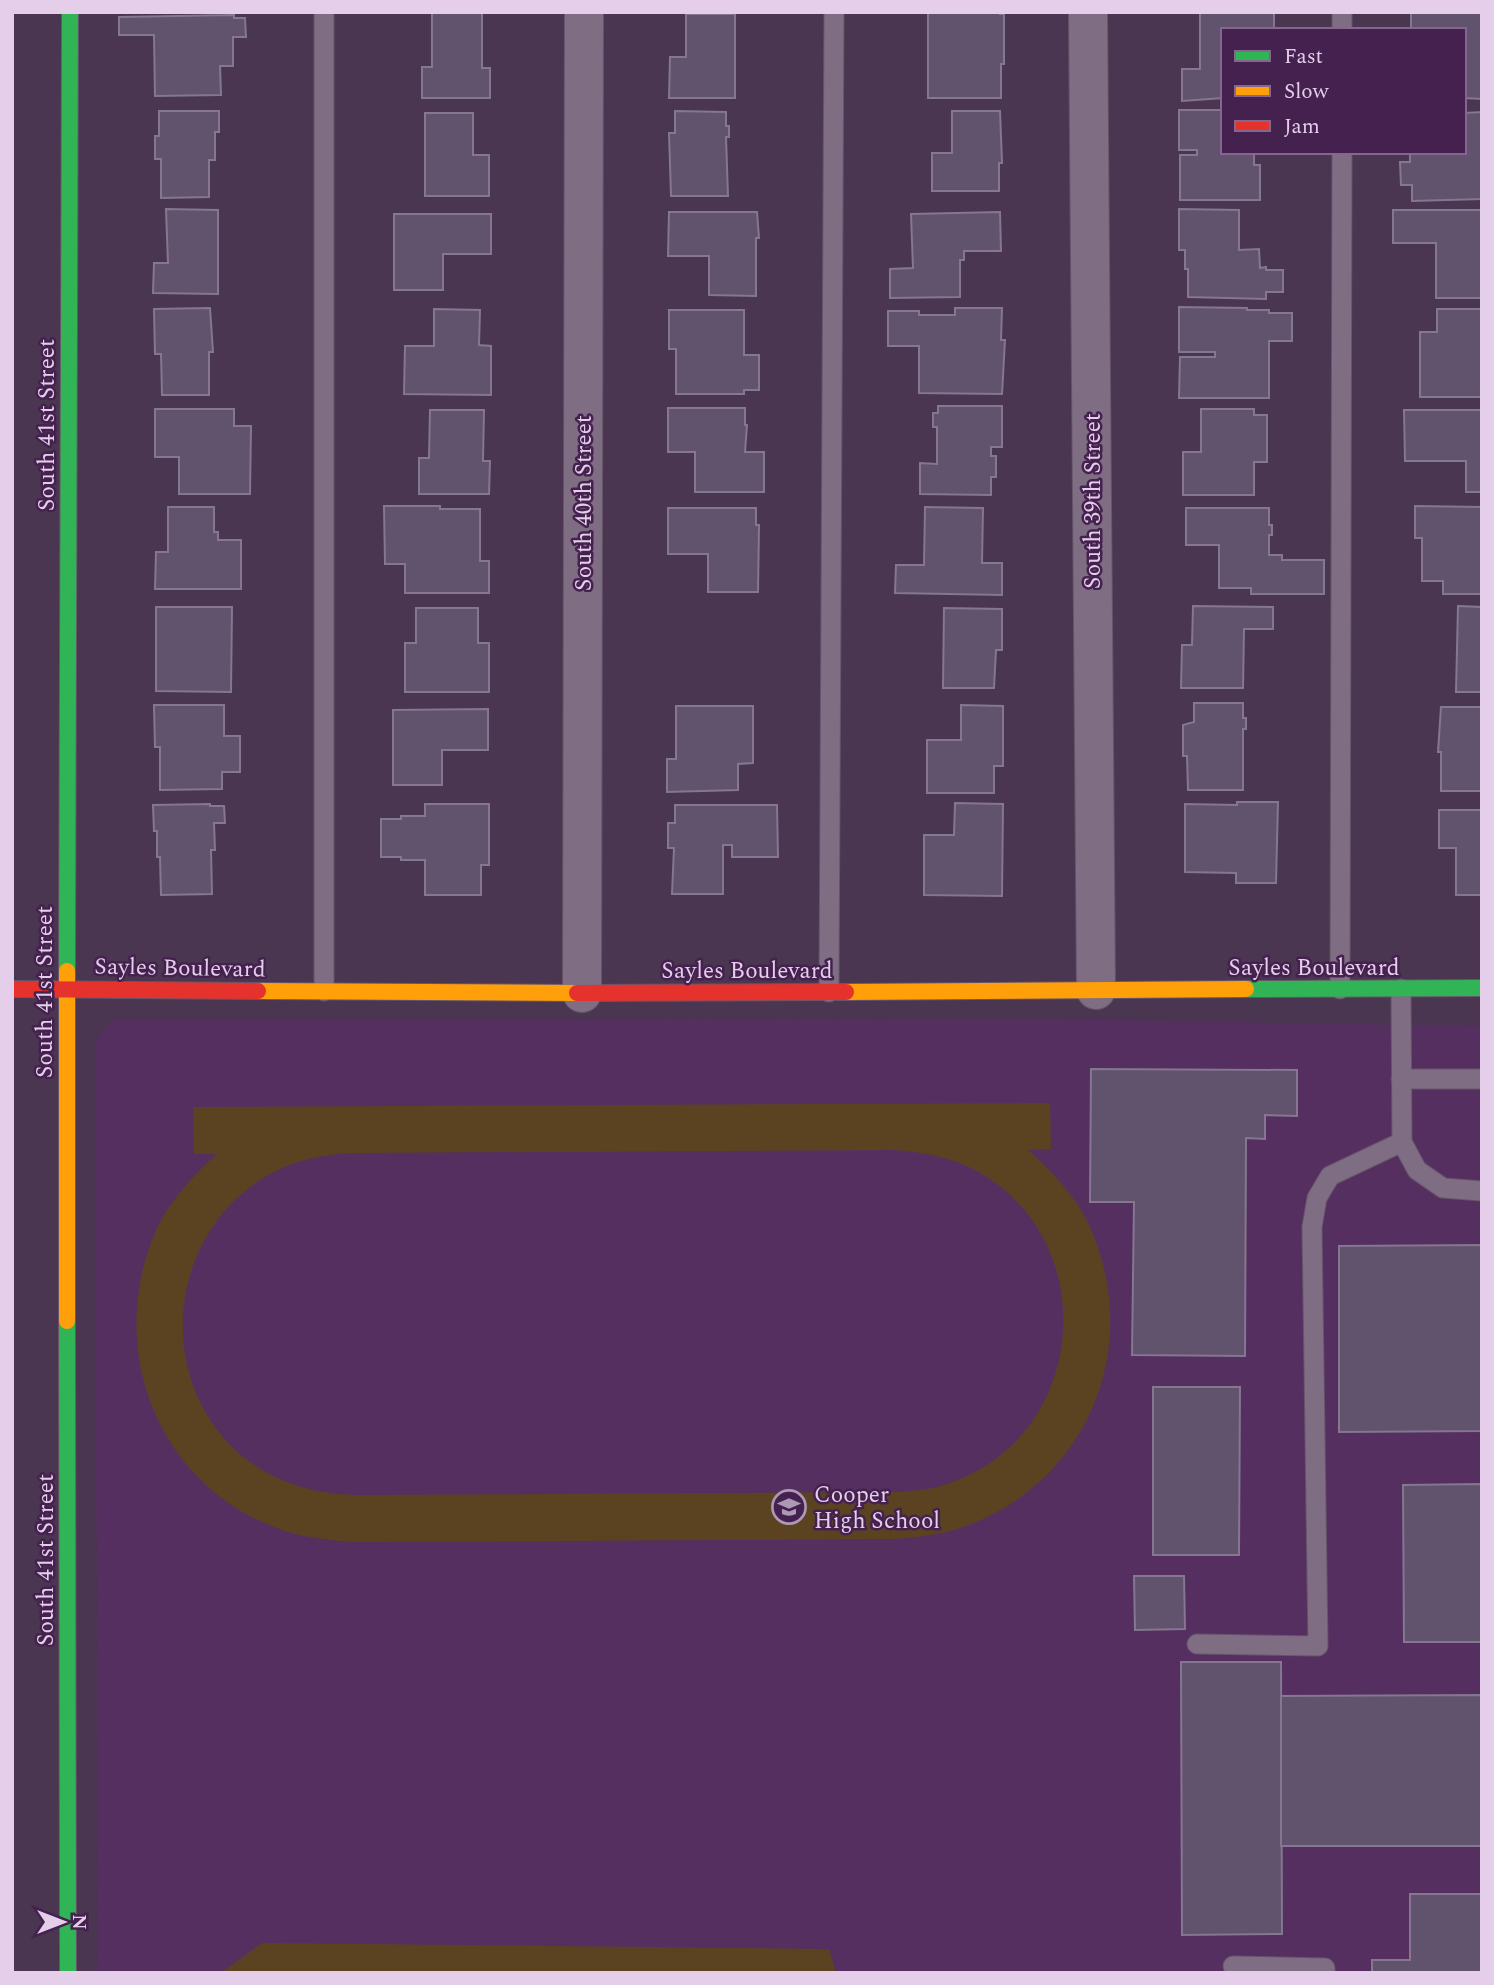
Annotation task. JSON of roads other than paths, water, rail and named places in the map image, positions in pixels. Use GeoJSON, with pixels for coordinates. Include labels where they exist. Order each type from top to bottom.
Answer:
{"type":"FeatureCollection","features":[{"type":"Feature","properties":{"kind":"street","name":"South 41st Street"},"geometry":{"type":"LineString","coordinates":[[68,1973],[70,12]]}},
{"type":"Feature","properties":{"kind":"street","name":"South 40th Street"},"geometry":{"type":"LineString","coordinates":[[582,993],[584,12]]}},
{"type":"Feature","properties":{"kind":"street","name":"South 39th Street"},"geometry":{"type":"LineString","coordinates":[[1088,12],[1097,990]]}},
{"type":"Feature","properties":{"kind":"street","name":"Sayles Boulevard"},"geometry":{"type":"LineString","coordinates":[[12,989],[582,993],[1482,989]]}},
{"type":"Feature","properties":{"kind":"lane"},"geometry":{"type":"LineString","coordinates":[[324,12],[324,991]]}},
{"type":"Feature","properties":{"kind":"lane"},"geometry":{"type":"LineString","coordinates":[[830,992],[834,12]]}},
{"type":"Feature","properties":{"kind":"lane"},"geometry":{"type":"LineString","coordinates":[[1340,989],[1342,154]]}},
{"type":"Feature","properties":{"kind":"lane"},"geometry":{"type":"LineString","coordinates":[[1401,989],[1402,1142],[1418,1170],[1443,1188],[1482,1191]]}},
{"type":"Feature","properties":{"kind":"lane"},"geometry":{"type":"LineString","coordinates":[[1401,1079],[1482,1079]]}},
{"type":"Feature","properties":{"kind":"lane"},"geometry":{"type":"LineString","coordinates":[[1197,1644],[1318,1646],[1312,1227],[1317,1198],[1330,1176],[1402,1142]]}},
{"type":"Feature","properties":{"kind":"lane"},"geometry":{"type":"LineString","coordinates":[[1233,1966],[1325,1968],[1325,1973]]}},
{"type":"Feature","properties":{"kind":"place","name":"Cooper High School"},"geometry":{"type":"Point","coordinates":[789,1507]}}]}
